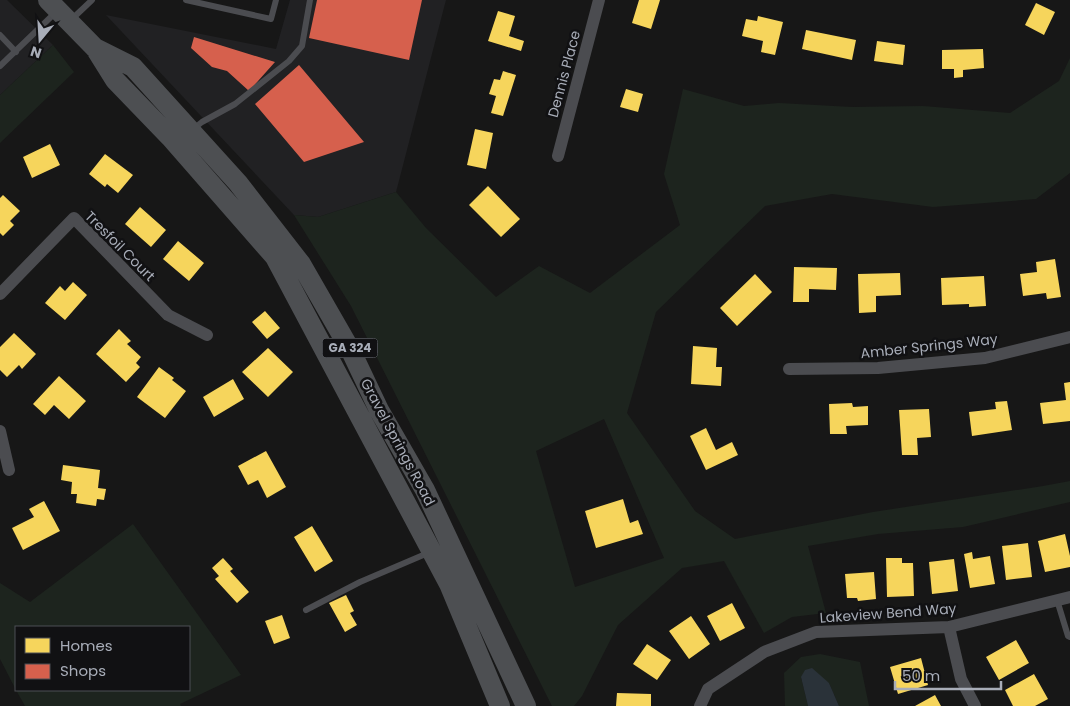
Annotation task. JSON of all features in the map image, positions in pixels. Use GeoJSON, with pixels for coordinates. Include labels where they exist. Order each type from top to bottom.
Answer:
{"type":"FeatureCollection","features":[{"type":"Feature","properties":{"kind":"main road","name":"Gravel Springs Road"},"geometry":{"type":"LineString","coordinates":[[56,7],[95,48],[115,80],[170,137],[274,257],[449,584],[500,706]]}},
{"type":"Feature","properties":{"kind":"main road","name":"Gravel Springs Road"},"geometry":{"type":"LineString","coordinates":[[95,48],[133,66],[238,183],[301,264],[352,351],[379,410],[425,490],[526,706]]}},
{"type":"Feature","properties":{"kind":"street","name":"Dennis Place"},"geometry":{"type":"LineString","coordinates":[[558,156],[599,0]]}},
{"type":"Feature","properties":{"kind":"street","name":"Tresfoil Court"},"geometry":{"type":"LineString","coordinates":[[0,294],[74,218],[168,315],[207,335]]}},
{"type":"Feature","properties":{"kind":"street","name":"Amber Springs Way"},"geometry":{"type":"LineString","coordinates":[[789,369],[878,368],[985,358],[1070,337]]}},
{"type":"Feature","properties":{"kind":"street"},"geometry":{"type":"LineString","coordinates":[[0,431],[9,470]]}},
{"type":"Feature","properties":{"kind":"street","name":"Lakeview Bend Way"},"geometry":{"type":"LineString","coordinates":[[700,706],[708,689],[764,652],[816,632],[949,627],[1064,598]]}},
{"type":"Feature","properties":{"kind":"street"},"geometry":{"type":"LineString","coordinates":[[949,627],[961,679],[975,706]]}},
{"type":"Feature","properties":{"kind":"lane"},"geometry":{"type":"LineString","coordinates":[[0,66],[16,52],[56,7],[92,0]]}},
{"type":"Feature","properties":{"kind":"lane"},"geometry":{"type":"LineString","coordinates":[[186,0],[271,19],[276,0]]}},
{"type":"Feature","properties":{"kind":"lane"},"geometry":{"type":"LineString","coordinates":[[191,131],[202,122],[235,104],[289,62],[302,46],[310,0]]}},
{"type":"Feature","properties":{"kind":"lane"},"geometry":{"type":"LineString","coordinates":[[0,35],[16,52]]}},
{"type":"Feature","properties":{"kind":"lane"},"geometry":{"type":"LineString","coordinates":[[306,610],[360,582],[432,552]]}},
{"type":"Feature","properties":{"kind":"lane"},"geometry":{"type":"LineString","coordinates":[[1064,598],[1068,636],[1070,637]]}},
{"type":"Feature","properties":{"kind":"shaded area"},"geometry":{"type":"Polygon","coordinates":[[[0,0],[7,0],[53,45],[0,95],[0,0]]]}},
{"type":"Feature","properties":{"kind":"shaded area"},"geometry":{"type":"Polygon","coordinates":[[[290,0],[446,0],[396,192],[318,217],[294,215],[106,15],[276,49],[290,0]]]}},
{"type":"Feature","properties":{"kind":"shaded area"},"geometry":{"type":"Polygon","coordinates":[[[53,45],[74,72],[0,143],[0,95],[53,45]]]}},
{"type":"Feature","properties":{"kind":"shaded area"},"geometry":{"type":"Polygon","coordinates":[[[1070,58],[1070,173],[1036,199],[933,207],[832,194],[765,206],[656,312],[627,413],[695,511],[735,539],[873,512],[1070,481],[1070,502],[963,527],[878,534],[808,546],[826,613],[792,617],[764,633],[724,561],[682,568],[618,625],[582,696],[574,706],[552,706],[351,306],[294,215],[318,217],[396,192],[426,228],[496,297],[539,266],[590,293],[680,225],[664,174],[683,89],[744,106],[779,103],[852,107],[923,106],[1010,113],[1059,81],[1070,58]],[[604,419],[536,451],[575,587],[664,558],[604,419]]]}},
{"type":"Feature","properties":{"kind":"shaded area"},"geometry":{"type":"Polygon","coordinates":[[[133,524],[241,675],[180,704],[181,706],[25,706],[17,691],[190,691],[190,626],[15,626],[15,688],[0,659],[0,583],[30,602],[133,524]]]}},
{"type":"Feature","properties":{"kind":"shaded area"},"geometry":{"type":"Polygon","coordinates":[[[820,654],[860,662],[869,706],[839,706],[829,683],[801,677],[808,706],[785,706],[784,673],[801,657],[820,654]]]}},
{"type":"Feature","properties":{"kind":"shaded area"},"geometry":{"type":"Polygon","coordinates":[[[812,668],[829,683],[839,706],[808,706],[801,677],[805,670],[812,668]]]}},
{"type":"Feature","properties":{"kind":"building: Homes"},"geometry":{"type":"Polygon","coordinates":[[[639,0],[660,0],[651,29],[632,23],[639,0]]]}},
{"type":"Feature","properties":{"kind":"building: Homes"},"geometry":{"type":"Polygon","coordinates":[[[1036,3],[1055,12],[1044,35],[1025,25],[1036,3]]]}},
{"type":"Feature","properties":{"kind":"building: Homes"},"geometry":{"type":"Polygon","coordinates":[[[498,11],[515,16],[509,36],[524,41],[521,51],[488,41],[498,11]]]}},
{"type":"Feature","properties":{"kind":"building: Homes"},"geometry":{"type":"Polygon","coordinates":[[[758,16],[783,22],[775,55],[761,52],[763,41],[742,36],[746,19],[757,21],[758,16]]]}},
{"type":"Feature","properties":{"kind":"building: Homes"},"geometry":{"type":"Polygon","coordinates":[[[806,30],[856,40],[852,60],[802,49],[806,30]]]}},
{"type":"Feature","properties":{"kind":"building: Homes"},"geometry":{"type":"Polygon","coordinates":[[[877,41],[905,45],[903,65],[874,61],[877,41]]]}},
{"type":"Feature","properties":{"kind":"building: Homes"},"geometry":{"type":"Polygon","coordinates":[[[983,49],[984,68],[963,70],[963,77],[954,78],[954,69],[942,69],[942,50],[983,49]]]}},
{"type":"Feature","properties":{"kind":"building: Homes"},"geometry":{"type":"Polygon","coordinates":[[[503,71],[516,75],[503,116],[491,113],[496,96],[489,94],[494,79],[500,80],[503,71]]]}},
{"type":"Feature","properties":{"kind":"building: Homes"},"geometry":{"type":"Polygon","coordinates":[[[626,89],[643,94],[638,112],[620,107],[626,89]]]}},
{"type":"Feature","properties":{"kind":"building: Homes"},"geometry":{"type":"Polygon","coordinates":[[[475,129],[493,133],[486,169],[467,165],[475,129]]]}},
{"type":"Feature","properties":{"kind":"building: Homes"},"geometry":{"type":"Polygon","coordinates":[[[50,144],[60,165],[32,178],[23,157],[50,144]]]}},
{"type":"Feature","properties":{"kind":"building: Homes"},"geometry":{"type":"Polygon","coordinates":[[[105,154],[133,175],[118,193],[107,184],[105,187],[89,174],[105,154]]]}},
{"type":"Feature","properties":{"kind":"building: Homes"},"geometry":{"type":"Polygon","coordinates":[[[488,186],[520,219],[501,237],[469,205],[488,186]]]}},
{"type":"Feature","properties":{"kind":"building: Homes"},"geometry":{"type":"Polygon","coordinates":[[[3,195],[20,211],[10,221],[14,225],[3,236],[0,233],[0,198],[3,195]]]}},
{"type":"Feature","properties":{"kind":"building: Homes"},"geometry":{"type":"Polygon","coordinates":[[[140,207],[166,230],[151,247],[125,224],[140,207]]]}},
{"type":"Feature","properties":{"kind":"building: Homes"},"geometry":{"type":"Polygon","coordinates":[[[178,241],[204,263],[189,281],[163,259],[178,241]]]}},
{"type":"Feature","properties":{"kind":"building: Homes"},"geometry":{"type":"Polygon","coordinates":[[[1055,259],[1061,297],[1047,299],[1046,293],[1023,296],[1020,274],[1037,272],[1036,262],[1055,259]]]}},
{"type":"Feature","properties":{"kind":"building: Homes"},"geometry":{"type":"Polygon","coordinates":[[[794,267],[837,268],[836,290],[809,289],[809,302],[793,302],[794,267]]]}},
{"type":"Feature","properties":{"kind":"building: Homes"},"geometry":{"type":"Polygon","coordinates":[[[900,273],[901,295],[876,296],[876,312],[859,313],[858,274],[900,273]]]}},
{"type":"Feature","properties":{"kind":"building: Homes"},"geometry":{"type":"Polygon","coordinates":[[[755,274],[772,292],[737,326],[720,308],[755,274]]]}},
{"type":"Feature","properties":{"kind":"building: Homes"},"geometry":{"type":"Polygon","coordinates":[[[984,276],[986,306],[969,307],[969,304],[942,305],[941,278],[984,276]]]}},
{"type":"Feature","properties":{"kind":"building: Homes"},"geometry":{"type":"Polygon","coordinates":[[[73,282],[87,295],[65,320],[45,303],[60,286],[65,291],[73,282]]]}},
{"type":"Feature","properties":{"kind":"building: Homes"},"geometry":{"type":"Polygon","coordinates":[[[265,311],[280,328],[267,339],[252,322],[265,311]]]}},
{"type":"Feature","properties":{"kind":"building: Homes"},"geometry":{"type":"Polygon","coordinates":[[[119,329],[131,341],[127,344],[141,357],[136,363],[140,367],[126,382],[96,354],[119,329]]]}},
{"type":"Feature","properties":{"kind":"building: Homes"},"geometry":{"type":"Polygon","coordinates":[[[14,333],[36,354],[22,369],[19,365],[7,377],[0,370],[0,347],[14,333]]]}},
{"type":"Feature","properties":{"kind":"building: Homes"},"geometry":{"type":"Polygon","coordinates":[[[693,346],[717,348],[716,367],[722,367],[721,386],[691,384],[693,346]]]}},
{"type":"Feature","properties":{"kind":"building: Homes"},"geometry":{"type":"Polygon","coordinates":[[[268,348],[293,372],[268,397],[242,372],[268,348]]]}},
{"type":"Feature","properties":{"kind":"building: Homes"},"geometry":{"type":"Polygon","coordinates":[[[159,367],[174,378],[172,380],[186,391],[165,418],[137,397],[159,367]]]}},
{"type":"Feature","properties":{"kind":"building: Homes"},"geometry":{"type":"Polygon","coordinates":[[[59,376],[86,401],[69,419],[54,405],[45,415],[33,404],[59,376]]]}},
{"type":"Feature","properties":{"kind":"building: Homes"},"geometry":{"type":"Polygon","coordinates":[[[233,379],[244,399],[214,417],[203,397],[233,379]]]}},
{"type":"Feature","properties":{"kind":"building: Homes"},"geometry":{"type":"Polygon","coordinates":[[[1070,382],[1070,421],[1043,424],[1040,403],[1066,400],[1064,383],[1070,382]]]}},
{"type":"Feature","properties":{"kind":"building: Homes"},"geometry":{"type":"Polygon","coordinates":[[[1007,401],[1012,430],[972,436],[969,412],[996,409],[995,402],[1007,401]]]}},
{"type":"Feature","properties":{"kind":"building: Homes"},"geometry":{"type":"Polygon","coordinates":[[[852,403],[853,407],[868,406],[868,425],[846,426],[847,434],[830,434],[829,404],[852,403]]]}},
{"type":"Feature","properties":{"kind":"building: Homes"},"geometry":{"type":"Polygon","coordinates":[[[929,409],[931,437],[917,438],[918,455],[902,455],[899,410],[929,409]]]}},
{"type":"Feature","properties":{"kind":"building: Homes"},"geometry":{"type":"Polygon","coordinates":[[[706,428],[716,450],[732,442],[738,455],[706,470],[690,436],[706,428]]]}},
{"type":"Feature","properties":{"kind":"building: Homes"},"geometry":{"type":"Polygon","coordinates":[[[266,451],[286,487],[267,498],[258,480],[248,485],[238,466],[266,451]]]}},
{"type":"Feature","properties":{"kind":"building: Homes"},"geometry":{"type":"Polygon","coordinates":[[[63,465],[100,470],[98,488],[106,489],[104,500],[97,499],[96,506],[76,503],[77,494],[71,494],[72,482],[61,480],[63,465]]]}},
{"type":"Feature","properties":{"kind":"building: Homes"},"geometry":{"type":"Polygon","coordinates":[[[623,499],[630,523],[638,520],[643,534],[596,548],[585,511],[623,499]]]}},
{"type":"Feature","properties":{"kind":"building: Homes"},"geometry":{"type":"Polygon","coordinates":[[[44,501],[60,531],[23,550],[12,528],[34,517],[29,509],[44,501]]]}},
{"type":"Feature","properties":{"kind":"building: Homes"},"geometry":{"type":"Polygon","coordinates":[[[312,526],[333,561],[315,572],[294,537],[312,526]]]}},
{"type":"Feature","properties":{"kind":"building: Homes"},"geometry":{"type":"Polygon","coordinates":[[[1065,534],[1070,556],[1070,567],[1045,572],[1038,541],[1065,534]]]}},
{"type":"Feature","properties":{"kind":"building: Homes"},"geometry":{"type":"Polygon","coordinates":[[[1028,543],[1032,577],[1006,580],[1002,546],[1028,543]]]}},
{"type":"Feature","properties":{"kind":"building: Homes"},"geometry":{"type":"Polygon","coordinates":[[[972,552],[973,559],[990,556],[995,584],[970,588],[964,554],[972,552]]]}},
{"type":"Feature","properties":{"kind":"building: Homes"},"geometry":{"type":"Polygon","coordinates":[[[223,558],[233,569],[230,571],[249,592],[237,603],[215,579],[219,576],[212,568],[223,558]]]}},
{"type":"Feature","properties":{"kind":"building: Homes"},"geometry":{"type":"Polygon","coordinates":[[[886,558],[902,558],[902,563],[913,563],[914,596],[887,597],[886,558]]]}},
{"type":"Feature","properties":{"kind":"building: Homes"},"geometry":{"type":"Polygon","coordinates":[[[954,559],[958,591],[932,594],[929,562],[954,559]]]}},
{"type":"Feature","properties":{"kind":"building: Homes"},"geometry":{"type":"Polygon","coordinates":[[[874,572],[876,599],[858,601],[857,598],[847,598],[845,574],[874,572]]]}},
{"type":"Feature","properties":{"kind":"building: Homes"},"geometry":{"type":"Polygon","coordinates":[[[346,595],[354,611],[350,613],[357,625],[345,632],[329,603],[346,595]]]}},
{"type":"Feature","properties":{"kind":"building: Homes"},"geometry":{"type":"Polygon","coordinates":[[[732,603],[745,628],[720,641],[707,616],[732,603]]]}},
{"type":"Feature","properties":{"kind":"building: Homes"},"geometry":{"type":"Polygon","coordinates":[[[282,615],[290,638],[274,644],[265,621],[282,615]]]}},
{"type":"Feature","properties":{"kind":"building: Homes"},"geometry":{"type":"Polygon","coordinates":[[[691,616],[710,644],[689,659],[669,631],[691,616]]]}},
{"type":"Feature","properties":{"kind":"building: Homes"},"geometry":{"type":"Polygon","coordinates":[[[1016,640],[1029,663],[999,680],[986,657],[1016,640]]]}},
{"type":"Feature","properties":{"kind":"building: Homes"},"geometry":{"type":"Polygon","coordinates":[[[647,644],[671,660],[657,680],[633,664],[647,644]]]}},
{"type":"Feature","properties":{"kind":"building: Homes"},"geometry":{"type":"Polygon","coordinates":[[[921,658],[928,685],[898,694],[890,667],[921,658]]]}},
{"type":"Feature","properties":{"kind":"building: Homes"},"geometry":{"type":"Polygon","coordinates":[[[1034,674],[1048,699],[1035,706],[1013,706],[1005,690],[1034,674]]]}},
{"type":"Feature","properties":{"kind":"building: Homes"},"geometry":{"type":"Polygon","coordinates":[[[617,693],[651,694],[651,706],[616,706],[617,693]]]}},
{"type":"Feature","properties":{"kind":"building: Homes"},"geometry":{"type":"Polygon","coordinates":[[[935,695],[941,706],[915,706],[935,695]]]}},
{"type":"Feature","properties":{"kind":"building: Shops"},"geometry":{"type":"Polygon","coordinates":[[[317,0],[422,0],[409,60],[309,38],[317,0]]]}},
{"type":"Feature","properties":{"kind":"building: Shops"},"geometry":{"type":"Polygon","coordinates":[[[194,37],[275,62],[249,91],[227,71],[212,67],[191,48],[194,37]]]}},
{"type":"Feature","properties":{"kind":"building: Shops"},"geometry":{"type":"Polygon","coordinates":[[[299,65],[364,142],[304,162],[255,104],[299,65]]]}}]}
